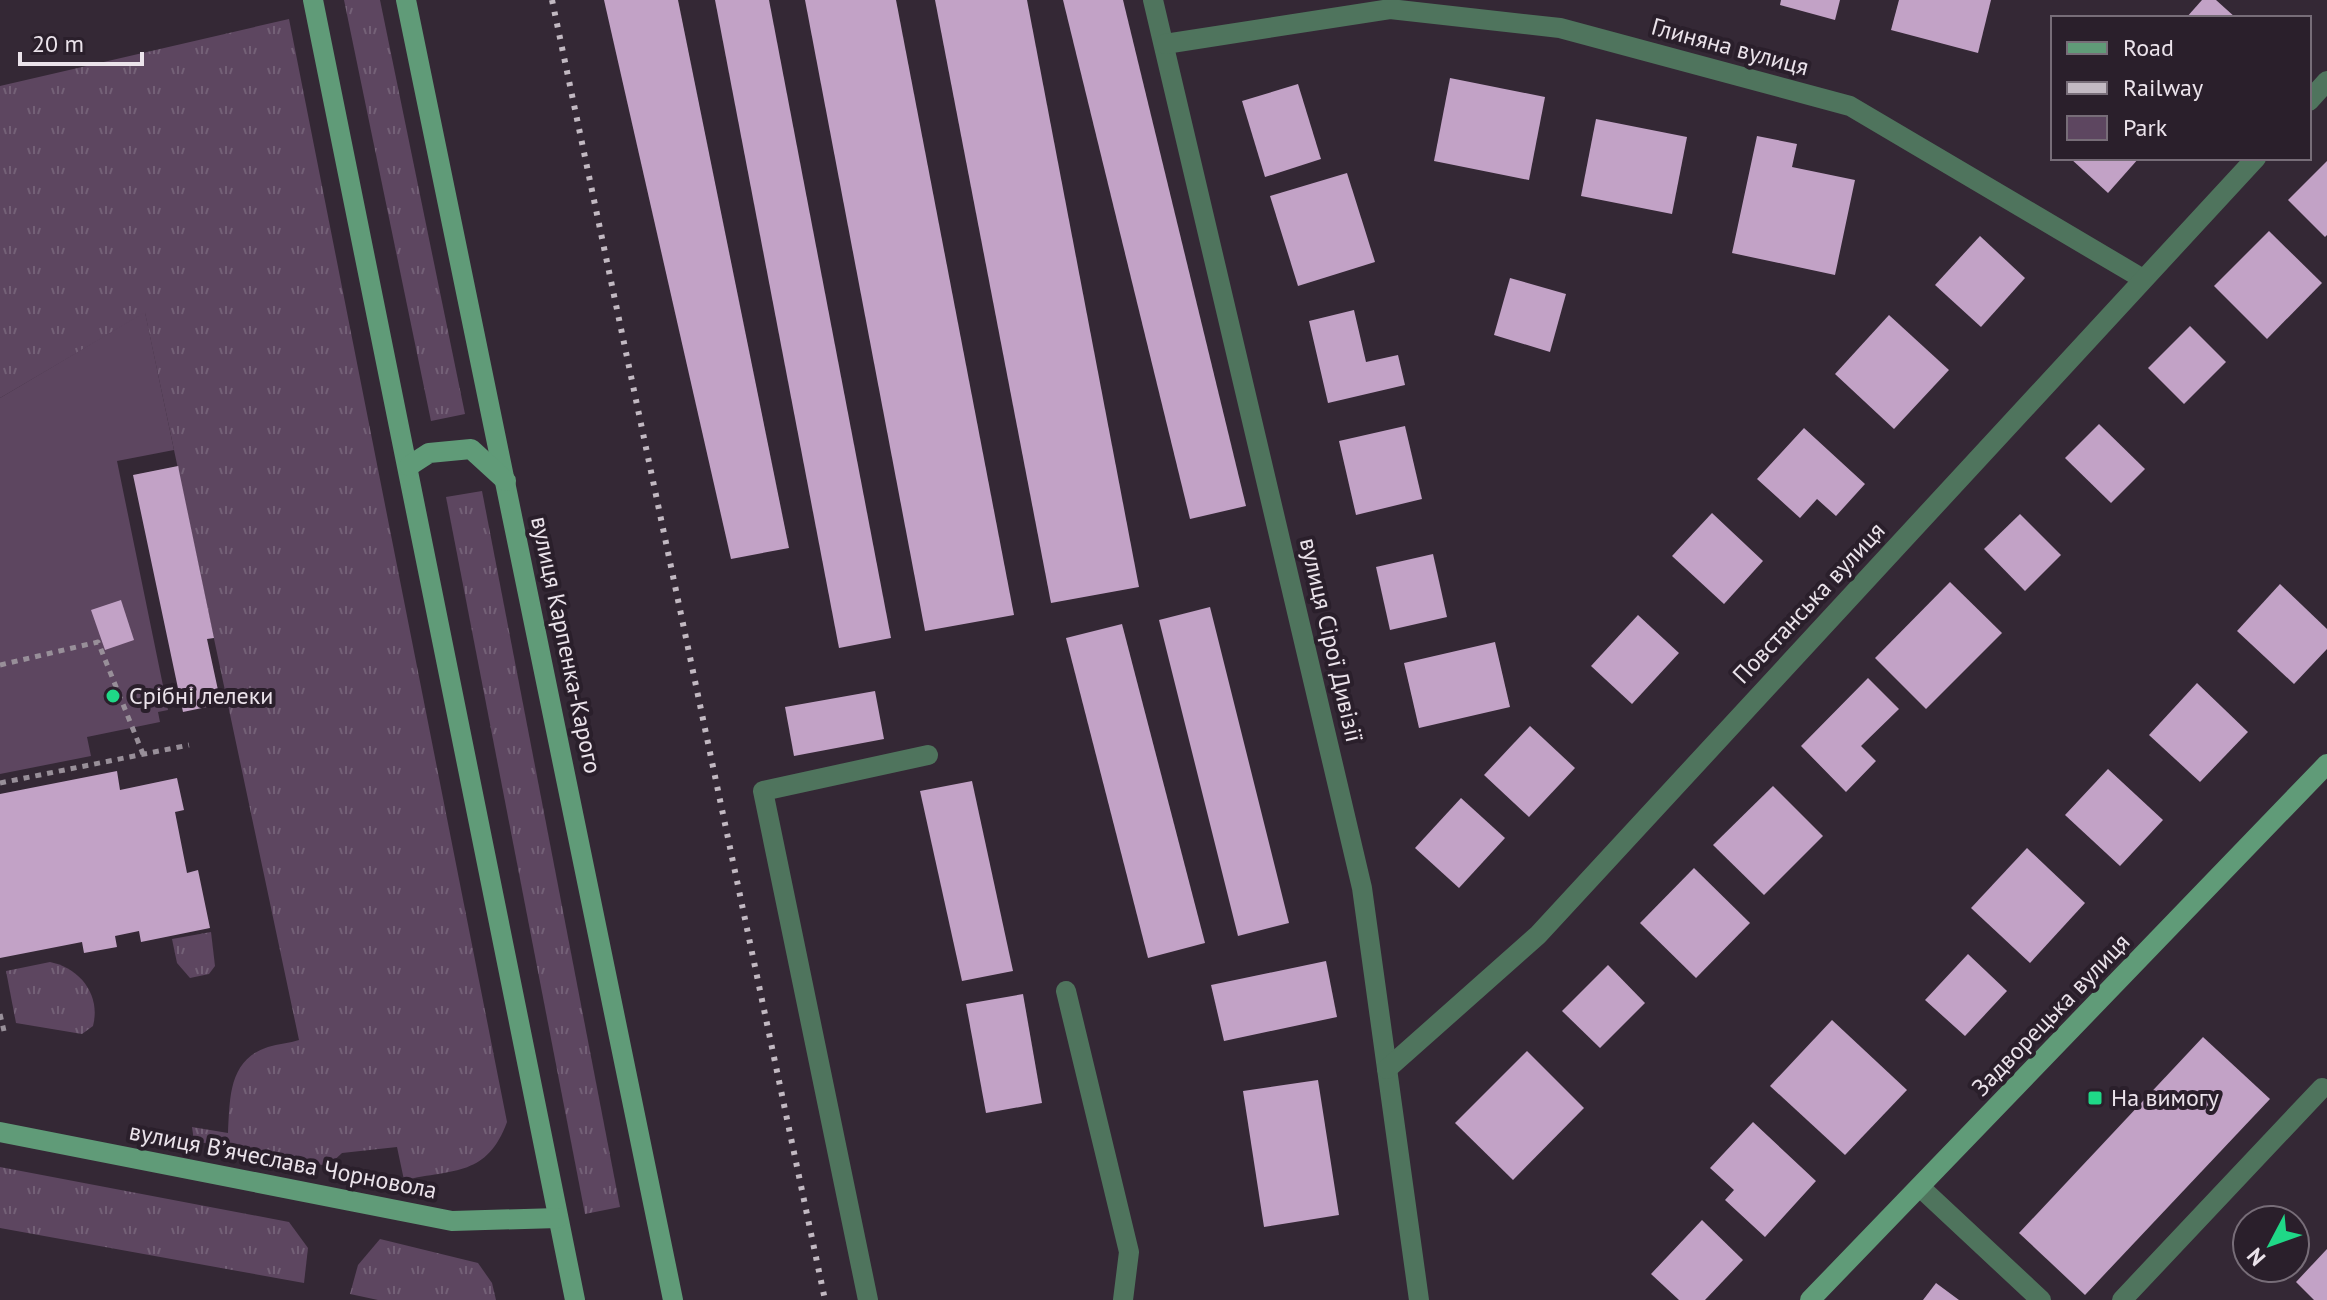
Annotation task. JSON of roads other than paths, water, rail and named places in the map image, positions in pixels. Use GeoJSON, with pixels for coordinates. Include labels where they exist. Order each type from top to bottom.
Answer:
{"type":"FeatureCollection","features":[{"type":"Feature","properties":{"kind":"street"},"geometry":{"type":"LineString","coordinates":[[313,0],[575,1300]]}},
{"type":"Feature","properties":{"kind":"street","name":"вулиця Карпенка-Карого"},"geometry":{"type":"LineString","coordinates":[[406,0],[673,1300]]}},
{"type":"Feature","properties":{"kind":"street","name":"вулиця Сірої Дивізії"},"geometry":{"type":"LineString","coordinates":[[1153,0],[1362,888],[1419,1300]]}},
{"type":"Feature","properties":{"kind":"street","name":"Глиняна вулиця"},"geometry":{"type":"LineString","coordinates":[[1165,44],[1390,9],[1560,28],[1850,106],[2143,279]]}},
{"type":"Feature","properties":{"kind":"street"},"geometry":{"type":"LineString","coordinates":[[2311,99],[2327,81]]}},
{"type":"Feature","properties":{"kind":"street","name":"Повстанська вулиця"},"geometry":{"type":"LineString","coordinates":[[1387,1069],[1538,935],[2254,160]]}},
{"type":"Feature","properties":{"kind":"street"},"geometry":{"type":"LineString","coordinates":[[409,466],[429,453],[471,449],[506,481]]}},
{"type":"Feature","properties":{"kind":"street"},"geometry":{"type":"LineString","coordinates":[[868,1300],[763,791],[928,755]]}},
{"type":"Feature","properties":{"kind":"street","name":"Задворецька вулиця"},"geometry":{"type":"LineString","coordinates":[[1810,1300],[2327,764]]}},
{"type":"Feature","properties":{"kind":"street"},"geometry":{"type":"LineString","coordinates":[[1066,991],[1129,1252],[1123,1300]]}},
{"type":"Feature","properties":{"kind":"street"},"geometry":{"type":"LineString","coordinates":[[2122,1300],[2322,1088]]}},
{"type":"Feature","properties":{"kind":"street","name":"вулиця Вʼячеслава Чорновола"},"geometry":{"type":"LineString","coordinates":[[0,1132],[452,1221],[558,1218]]}},
{"type":"Feature","properties":{"kind":"street"},"geometry":{"type":"LineString","coordinates":[[1921,1188],[2041,1300]]}},
{"type":"Feature","properties":{"kind":"railway"},"geometry":{"type":"LineString","coordinates":[[552,0],[825,1300]]}},
{"type":"Feature","properties":{"kind":"place","name":"Срібні лелеки"},"geometry":{"type":"Point","coordinates":[113,696]}},
{"type":"Feature","properties":{"kind":"place","name":"На вимогу"},"geometry":{"type":"Point","coordinates":[2095,1098]}}]}
